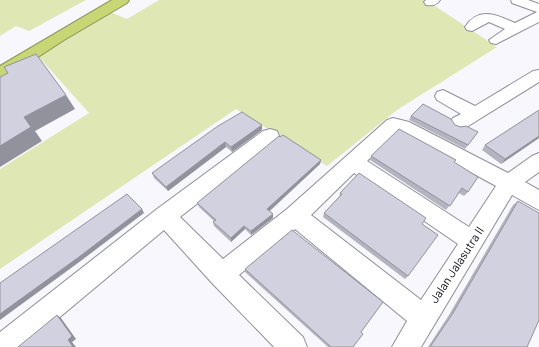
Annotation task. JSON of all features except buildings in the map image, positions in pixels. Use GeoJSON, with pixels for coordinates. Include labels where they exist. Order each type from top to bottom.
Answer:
{"type":"FeatureCollection","features":[{"type":"Feature","properties":{"kind":"highway"},"geometry":{"type":"LineString","coordinates":[[0,64],[107,0]]}},
{"type":"Feature","properties":{"kind":"highway"},"geometry":{"type":"LineString","coordinates":[[0,74],[58,37],[122,0]]}},
{"type":"Feature","properties":{"kind":"street"},"geometry":{"type":"LineString","coordinates":[[517,0],[539,9]]}},
{"type":"Feature","properties":{"kind":"street"},"geometry":{"type":"LineString","coordinates":[[496,40],[539,16]]}},
{"type":"Feature","properties":{"kind":"street"},"geometry":{"type":"LineString","coordinates":[[472,27],[487,17],[495,19],[516,29]]}},
{"type":"Feature","properties":{"kind":"street"},"geometry":{"type":"LineString","coordinates":[[459,122],[539,75]]}},
{"type":"Feature","properties":{"kind":"street"},"geometry":{"type":"LineString","coordinates":[[443,96],[474,113]]}},
{"type":"Feature","properties":{"kind":"street"},"geometry":{"type":"LineString","coordinates":[[221,276],[295,216],[393,125],[396,125],[509,183],[539,201]]}},
{"type":"Feature","properties":{"kind":"street"},"geometry":{"type":"LineString","coordinates":[[3,347],[165,216],[270,136]]}},
{"type":"Feature","properties":{"kind":"street"},"geometry":{"type":"LineString","coordinates":[[509,183],[539,161]]}},
{"type":"Feature","properties":{"kind":"street"},"geometry":{"type":"LineString","coordinates":[[353,162],[472,241]]}},
{"type":"Feature","properties":{"kind":"street","name":"Jalan Jalasutra II"},"geometry":{"type":"LineString","coordinates":[[406,347],[509,183]]}},
{"type":"Feature","properties":{"kind":"street"},"geometry":{"type":"LineString","coordinates":[[165,216],[221,276],[293,347]]}},
{"type":"Feature","properties":{"kind":"street"},"geometry":{"type":"LineString","coordinates":[[295,216],[424,317]]}},
{"type":"Feature","properties":{"kind":"green space"},"geometry":{"type":"Polygon","coordinates":[[[0,0],[86,0],[29,31],[16,26],[0,36],[0,0]]]}},
{"type":"Feature","properties":{"kind":"green space"},"geometry":{"type":"Polygon","coordinates":[[[159,0],[426,0],[497,47],[397,110],[327,166],[236,109],[0,269],[0,169],[89,113],[38,56],[110,12],[127,19],[159,0]]]}}]}
